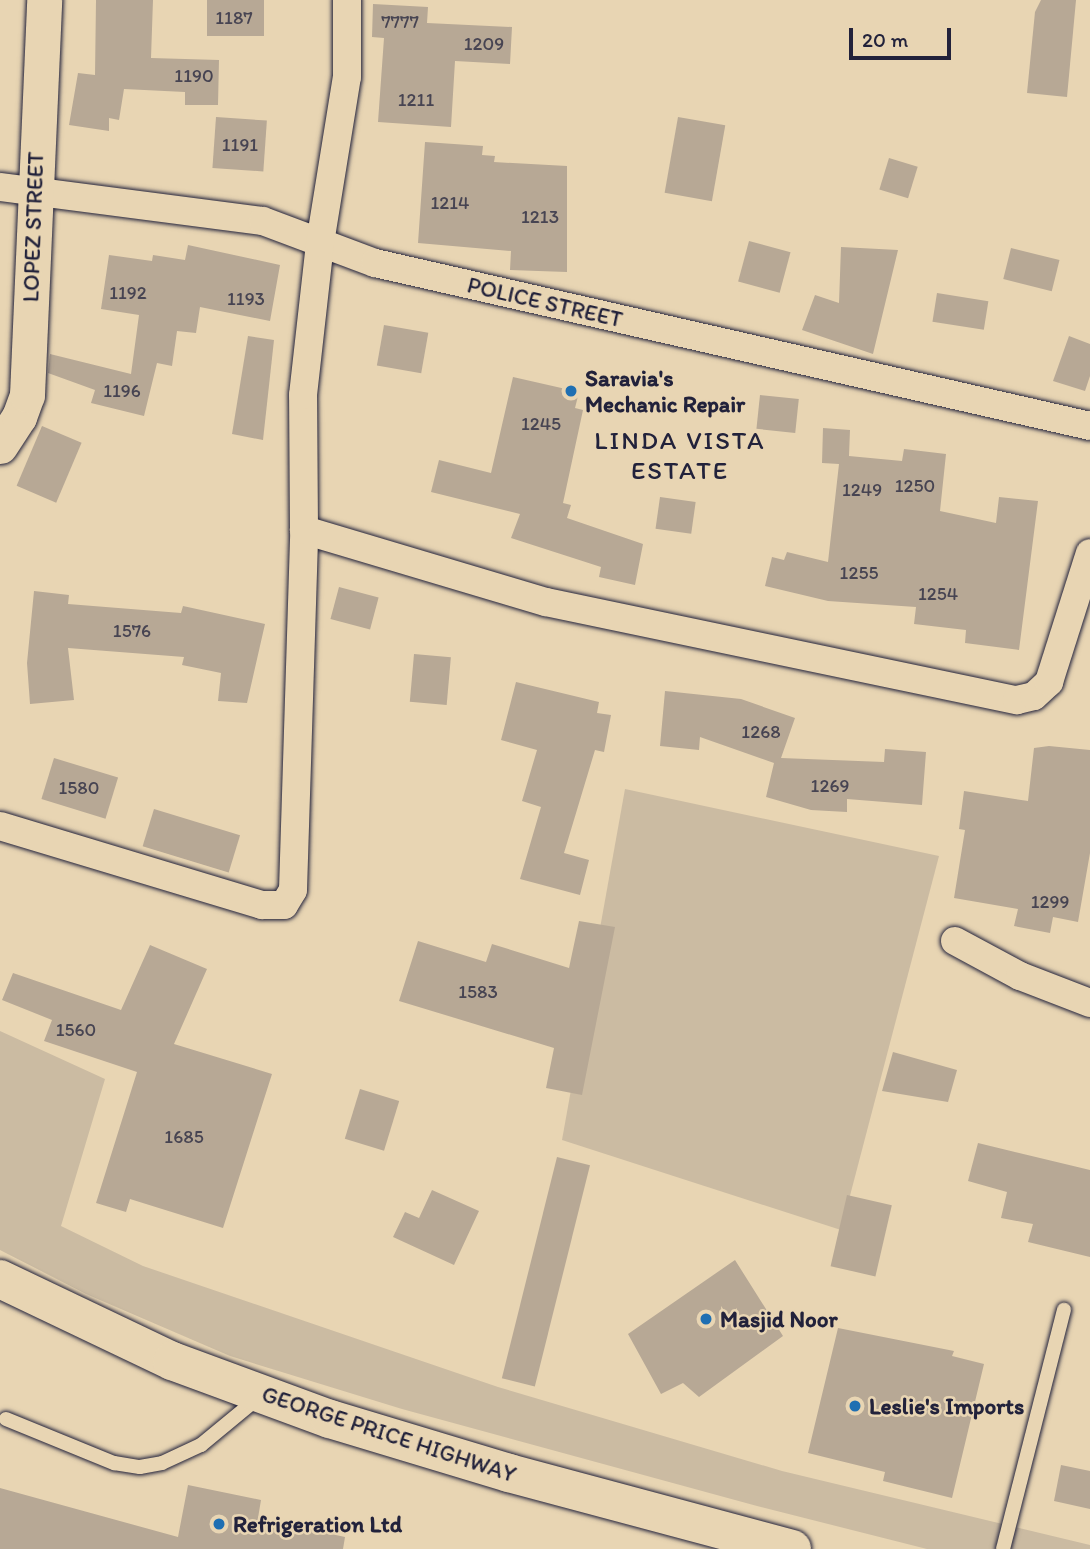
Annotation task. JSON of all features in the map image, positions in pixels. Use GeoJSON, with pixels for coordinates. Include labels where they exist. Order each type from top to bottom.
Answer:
{"type":"FeatureCollection","features":[{"type":"Feature","properties":{"kind":"main road","name":"GEORGE PRICE HIGHWAY"},"geometry":{"type":"LineString","coordinates":[[0,1279],[172,1361],[262,1394],[509,1473],[792,1549]]}},
{"type":"Feature","properties":{"kind":"street","name":"LOPEZ STREET"},"geometry":{"type":"LineString","coordinates":[[0,446],[19,417],[27,395],[16,188],[44,0]]}},
{"type":"Feature","properties":{"kind":"street"},"geometry":{"type":"LineString","coordinates":[[0,826],[262,905],[284,905],[293,890],[304,530],[303,395],[320,243],[347,77],[347,0]]}},
{"type":"Feature","properties":{"kind":"street","name":"POLICE STREET"},"geometry":{"type":"LineString","coordinates":[[16,188],[263,222],[375,263],[1090,426]]}},
{"type":"Feature","properties":{"kind":"street"},"geometry":{"type":"LineString","coordinates":[[304,530],[546,602],[1017,700],[1034,696],[1049,682],[1090,553]]}},
{"type":"Feature","properties":{"kind":"street"},"geometry":{"type":"LineString","coordinates":[[955,941],[1020,976],[1090,1003]]}},
{"type":"Feature","properties":{"kind":"lane"},"geometry":{"type":"LineString","coordinates":[[1003,1549],[1064,1310]]}},
{"type":"Feature","properties":{"kind":"lane"},"geometry":{"type":"LineString","coordinates":[[6,1419],[114,1463],[140,1467],[162,1463],[201,1445],[262,1394]]}},
{"type":"Feature","properties":{"kind":"shaded area"},"geometry":{"type":"Polygon","coordinates":[[[625,789],[939,856],[841,1230],[562,1140],[625,789]]]}},
{"type":"Feature","properties":{"kind":"shaded area"},"geometry":{"type":"Polygon","coordinates":[[[0,1031],[105,1079],[61,1226],[143,1266],[498,1387],[782,1471],[1090,1545],[1090,1549],[927,1549],[757,1506],[402,1409],[230,1356],[86,1294],[0,1250],[0,1031]]]}},
{"type":"Feature","properties":{"kind":"building"},"geometry":{"type":"Polygon","coordinates":[[[96,0],[153,0],[151,58],[219,60],[218,105],[185,105],[185,92],[124,89],[119,120],[109,118],[109,131],[69,125],[78,73],[95,75],[96,0]]]}},
{"type":"Feature","properties":{"kind":"building"},"geometry":{"type":"Polygon","coordinates":[[[207,0],[264,0],[264,36],[207,36],[207,0]]]}},
{"type":"Feature","properties":{"kind":"building"},"geometry":{"type":"Polygon","coordinates":[[[1041,0],[1076,0],[1067,97],[1027,93],[1035,12],[1041,0]]]}},
{"type":"Feature","properties":{"kind":"building"},"geometry":{"type":"Polygon","coordinates":[[[373,4],[428,7],[427,23],[512,27],[510,64],[455,61],[451,127],[378,122],[384,38],[372,37],[373,4]]]}},
{"type":"Feature","properties":{"kind":"building"},"geometry":{"type":"Polygon","coordinates":[[[216,117],[267,121],[263,171],[212,168],[216,117]]]}},
{"type":"Feature","properties":{"kind":"building"},"geometry":{"type":"Polygon","coordinates":[[[678,117],[725,125],[712,201],[665,193],[678,117]]]}},
{"type":"Feature","properties":{"kind":"building"},"geometry":{"type":"Polygon","coordinates":[[[425,142],[483,146],[482,155],[495,156],[494,162],[567,166],[567,272],[510,270],[511,251],[418,243],[425,142]]]}},
{"type":"Feature","properties":{"kind":"building"},"geometry":{"type":"Polygon","coordinates":[[[889,158],[918,167],[908,198],[879,190],[889,158]]]}},
{"type":"Feature","properties":{"kind":"building"},"geometry":{"type":"Polygon","coordinates":[[[749,241],[791,252],[780,293],[738,282],[749,241]]]}},
{"type":"Feature","properties":{"kind":"building"},"geometry":{"type":"Polygon","coordinates":[[[188,245],[280,265],[270,321],[200,307],[196,333],[177,331],[172,366],[157,363],[144,416],[91,403],[95,390],[48,373],[50,354],[131,374],[139,315],[101,309],[109,255],[152,261],[153,255],[185,260],[188,245]]]}},
{"type":"Feature","properties":{"kind":"building"},"geometry":{"type":"Polygon","coordinates":[[[841,247],[898,250],[873,354],[802,330],[815,295],[839,303],[841,247]]]}},
{"type":"Feature","properties":{"kind":"building"},"geometry":{"type":"Polygon","coordinates":[[[1011,248],[1060,260],[1052,291],[1003,279],[1011,248]]]}},
{"type":"Feature","properties":{"kind":"building"},"geometry":{"type":"Polygon","coordinates":[[[937,293],[988,301],[984,330],[932,322],[937,293]]]}},
{"type":"Feature","properties":{"kind":"building"},"geometry":{"type":"Polygon","coordinates":[[[384,325],[428,333],[421,373],[377,365],[384,325]]]}},
{"type":"Feature","properties":{"kind":"building"},"geometry":{"type":"Polygon","coordinates":[[[248,336],[274,340],[263,440],[232,434],[248,336]]]}},
{"type":"Feature","properties":{"kind":"building"},"geometry":{"type":"Polygon","coordinates":[[[1069,336],[1090,344],[1090,376],[1085,391],[1053,381],[1069,336]]]}},
{"type":"Feature","properties":{"kind":"building"},"geometry":{"type":"Polygon","coordinates":[[[513,377],[579,392],[575,408],[583,410],[563,503],[571,505],[567,518],[643,544],[635,585],[599,577],[601,567],[511,538],[520,514],[431,492],[439,460],[491,473],[513,377]]]}},
{"type":"Feature","properties":{"kind":"building"},"geometry":{"type":"Polygon","coordinates":[[[760,395],[799,399],[795,433],[756,429],[760,395]]]}},
{"type":"Feature","properties":{"kind":"building"},"geometry":{"type":"Polygon","coordinates":[[[42,426],[82,443],[56,503],[17,486],[42,426]]]}},
{"type":"Feature","properties":{"kind":"building"},"geometry":{"type":"Polygon","coordinates":[[[823,428],[850,430],[849,456],[902,461],[904,449],[946,454],[940,511],[996,523],[999,497],[1038,501],[1019,650],[965,643],[966,630],[914,624],[916,607],[828,601],[765,586],[772,557],[784,560],[787,552],[828,562],[839,464],[822,463],[823,428]]]}},
{"type":"Feature","properties":{"kind":"building"},"geometry":{"type":"Polygon","coordinates":[[[660,497],[696,502],[691,534],[656,529],[660,497]]]}},
{"type":"Feature","properties":{"kind":"building"},"geometry":{"type":"Polygon","coordinates":[[[339,587],[379,598],[370,629],[330,619],[339,587]]]}},
{"type":"Feature","properties":{"kind":"building"},"geometry":{"type":"Polygon","coordinates":[[[34,591],[69,595],[68,604],[181,613],[183,606],[265,624],[247,703],[218,701],[221,673],[182,665],[184,657],[68,648],[74,700],[30,704],[27,663],[34,591]]]}},
{"type":"Feature","properties":{"kind":"building"},"geometry":{"type":"Polygon","coordinates":[[[414,654],[451,657],[447,705],[410,702],[414,654]]]}},
{"type":"Feature","properties":{"kind":"building"},"geometry":{"type":"Polygon","coordinates":[[[516,682],[599,702],[597,713],[611,715],[604,752],[595,750],[564,853],[589,860],[580,895],[520,879],[541,807],[522,801],[537,750],[501,740],[516,682]]]}},
{"type":"Feature","properties":{"kind":"building"},"geometry":{"type":"Polygon","coordinates":[[[665,691],[741,699],[795,718],[781,758],[884,762],[885,749],[926,752],[922,805],[847,799],[847,812],[811,810],[766,797],[774,763],[700,737],[699,750],[660,746],[665,691]]]}},
{"type":"Feature","properties":{"kind":"building"},"geometry":{"type":"Polygon","coordinates":[[[1049,746],[1090,750],[1090,853],[1078,922],[1053,917],[1050,933],[1014,926],[1018,909],[954,898],[965,830],[959,829],[964,791],[1028,801],[1034,748],[1049,746]]]}},
{"type":"Feature","properties":{"kind":"building"},"geometry":{"type":"Polygon","coordinates":[[[54,758],[118,778],[106,819],[41,799],[54,758]]]}},
{"type":"Feature","properties":{"kind":"building"},"geometry":{"type":"Polygon","coordinates":[[[154,809],[240,835],[229,873],[143,846],[154,809]]]}},
{"type":"Feature","properties":{"kind":"building"},"geometry":{"type":"Polygon","coordinates":[[[579,921],[615,927],[582,1095],[546,1088],[554,1048],[399,1001],[418,941],[486,962],[492,944],[569,968],[579,921]]]}},
{"type":"Feature","properties":{"kind":"building"},"geometry":{"type":"Polygon","coordinates":[[[150,945],[207,969],[174,1044],[272,1074],[223,1228],[130,1199],[126,1212],[96,1203],[137,1072],[44,1041],[52,1020],[2,1000],[13,973],[121,1010],[150,945]]]}},
{"type":"Feature","properties":{"kind":"building"},"geometry":{"type":"Polygon","coordinates":[[[893,1052],[957,1070],[948,1102],[882,1091],[893,1052]]]}},
{"type":"Feature","properties":{"kind":"building"},"geometry":{"type":"Polygon","coordinates":[[[360,1089],[399,1101],[384,1151],[345,1139],[360,1089]]]}},
{"type":"Feature","properties":{"kind":"building"},"geometry":{"type":"Polygon","coordinates":[[[978,1143],[1090,1170],[1090,1257],[1028,1242],[1033,1224],[1001,1218],[1007,1192],[968,1181],[978,1143]]]}},
{"type":"Feature","properties":{"kind":"building"},"geometry":{"type":"Polygon","coordinates":[[[557,1157],[590,1165],[535,1386],[502,1378],[557,1157]]]}},
{"type":"Feature","properties":{"kind":"building"},"geometry":{"type":"Polygon","coordinates":[[[432,1190],[479,1211],[454,1265],[393,1237],[405,1212],[419,1218],[432,1190]]]}},
{"type":"Feature","properties":{"kind":"building"},"geometry":{"type":"Polygon","coordinates":[[[847,1195],[892,1205],[875,1276],[831,1266],[847,1195]]]}},
{"type":"Feature","properties":{"kind":"building","name":"Masjid Noor"},"geometry":{"type":"Polygon","coordinates":[[[735,1260],[783,1336],[699,1397],[683,1383],[661,1394],[628,1334],[735,1260]]]}},
{"type":"Feature","properties":{"kind":"building"},"geometry":{"type":"Polygon","coordinates":[[[838,1328],[954,1351],[952,1356],[984,1364],[952,1498],[883,1481],[885,1472],[808,1453],[838,1328]]]}},
{"type":"Feature","properties":{"kind":"building"},"geometry":{"type":"Polygon","coordinates":[[[1061,1465],[1090,1471],[1090,1509],[1054,1501],[1061,1465]]]}},
{"type":"Feature","properties":{"kind":"building"},"geometry":{"type":"Polygon","coordinates":[[[188,1485],[261,1500],[258,1518],[345,1537],[343,1549],[0,1549],[0,1488],[178,1537],[188,1485]]]}},
{"type":"Feature","properties":{"kind":"place","name":"Saravia's Mechanic Repair"},"geometry":{"type":"Point","coordinates":[571,391]}},
{"type":"Feature","properties":{"kind":"place","name":"Masjid Noor"},"geometry":{"type":"Point","coordinates":[706,1319]}},
{"type":"Feature","properties":{"kind":"place","name":"Leslie's Imports"},"geometry":{"type":"Point","coordinates":[855,1406]}},
{"type":"Feature","properties":{"kind":"place","name":"Refrigeration Ltd"},"geometry":{"type":"Point","coordinates":[219,1524]}},
{"type":"Feature","properties":{"kind":"district","name":"LINDA VISTA ESTATE"},"geometry":{"type":"Point","coordinates":[680,456]}}]}
